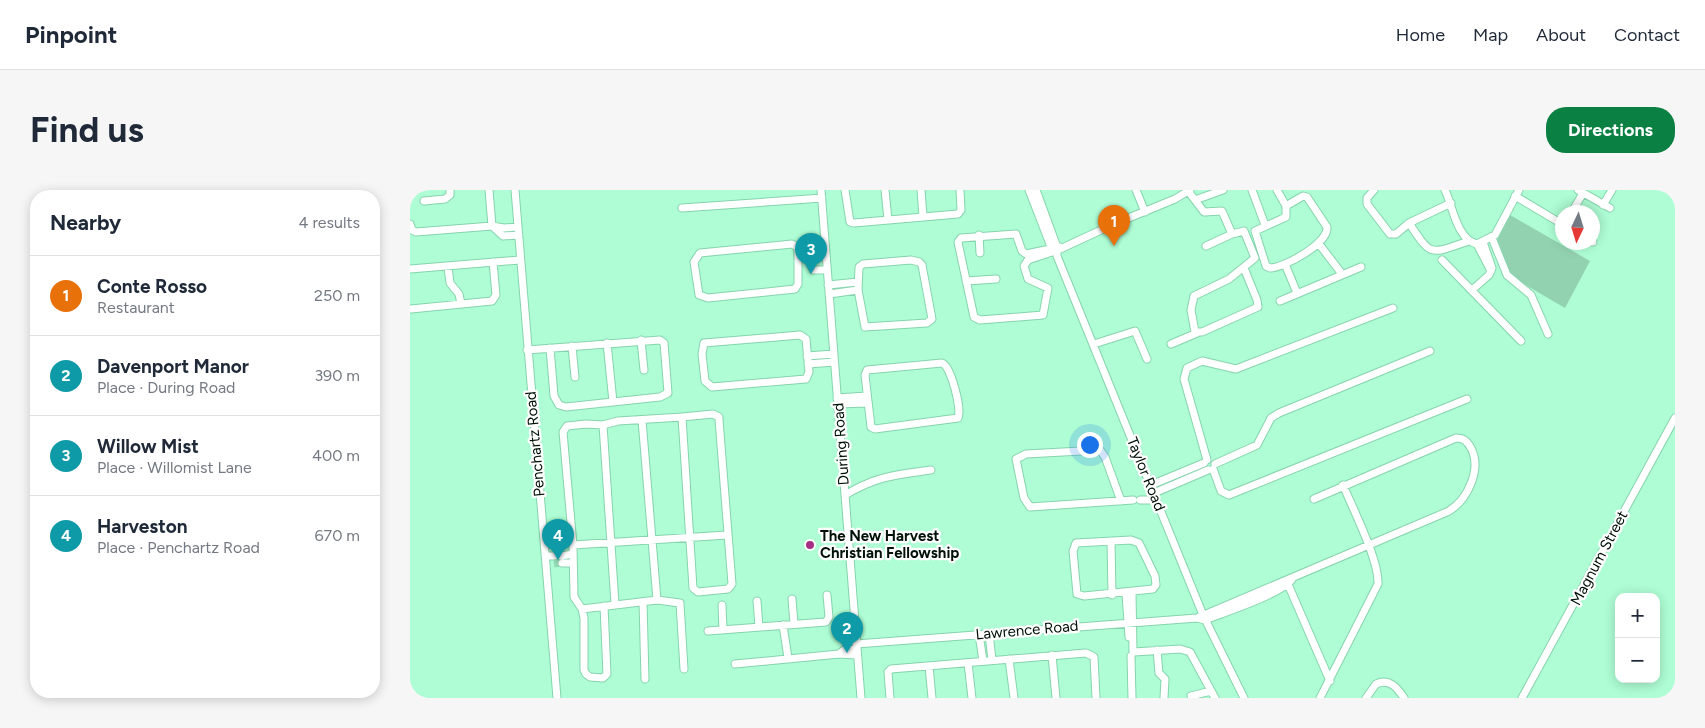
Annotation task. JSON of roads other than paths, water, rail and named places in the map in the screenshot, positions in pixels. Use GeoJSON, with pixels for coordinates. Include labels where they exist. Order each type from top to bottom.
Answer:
{"type":"FeatureCollection","features":[{"type":"Feature","properties":{"kind":"street"},"geometry":{"type":"LineString","coordinates":[[424,201],[446,199],[450,196],[450,190]]}},
{"type":"Feature","properties":{"kind":"street"},"geometry":{"type":"LineString","coordinates":[[489,190],[492,226]]}},
{"type":"Feature","properties":{"kind":"street","name":"Penchartz Road"},"geometry":{"type":"LineString","coordinates":[[515,190],[557,698]]}},
{"type":"Feature","properties":{"kind":"street"},"geometry":{"type":"LineString","coordinates":[[845,190],[850,222],[960,213],[960,190]]}},
{"type":"Feature","properties":{"kind":"street"},"geometry":{"type":"LineString","coordinates":[[885,190],[888,220]]}},
{"type":"Feature","properties":{"kind":"street"},"geometry":{"type":"LineString","coordinates":[[921,190],[923,216]]}},
{"type":"Feature","properties":{"kind":"street","name":"Taylor Road"},"geometry":{"type":"LineString","coordinates":[[1029,190],[1056,250],[1151,485],[1202,618],[1243,698]]}},
{"type":"Feature","properties":{"kind":"street","name":"Taylor Road"},"geometry":{"type":"LineString","coordinates":[[1036,190],[1056,250]]}},
{"type":"Feature","properties":{"kind":"street"},"geometry":{"type":"LineString","coordinates":[[1137,190],[1146,211]]}},
{"type":"Feature","properties":{"kind":"street"},"geometry":{"type":"LineString","coordinates":[[1056,250],[1026,254],[1022,251],[1016,234],[964,237],[958,242],[974,317],[977,320],[1041,316],[1045,313],[1048,288],[1028,279],[1024,266],[1028,260],[1056,250],[1146,211],[1189,190],[1204,212],[1222,211],[1232,234]]}},
{"type":"Feature","properties":{"kind":"street"},"geometry":{"type":"LineString","coordinates":[[1195,200],[1222,190]]}},
{"type":"Feature","properties":{"kind":"street"},"geometry":{"type":"LineString","coordinates":[[1252,190],[1265,225]]}},
{"type":"Feature","properties":{"kind":"street"},"geometry":{"type":"LineString","coordinates":[[1278,190],[1286,206],[1286,217],[1256,229],[1255,233],[1266,266],[1272,269],[1285,264],[1319,244],[1326,236],[1327,227],[1307,196],[1303,196],[1286,206]]}},
{"type":"Feature","properties":{"kind":"street"},"geometry":{"type":"LineString","coordinates":[[1374,190],[1367,198],[1367,204],[1390,234],[1396,234],[1409,223],[1451,203]]}},
{"type":"Feature","properties":{"kind":"street"},"geometry":{"type":"LineString","coordinates":[[1446,190],[1461,232],[1469,241]]}},
{"type":"Feature","properties":{"kind":"street"},"geometry":{"type":"LineString","coordinates":[[1575,205],[1581,192],[1606,207],[1612,190]]}},
{"type":"Feature","properties":{"kind":"street"},"geometry":{"type":"LineString","coordinates":[[1409,223],[1422,244],[1432,251],[1442,250],[1469,241],[1480,243],[1492,238],[1517,193],[1555,219]]}},
{"type":"Feature","properties":{"kind":"street"},"geometry":{"type":"LineString","coordinates":[[682,208],[821,194]]}},
{"type":"Feature","properties":{"kind":"street","name":"During Road"},"geometry":{"type":"LineString","coordinates":[[821,194],[861,698]]}},
{"type":"Feature","properties":{"kind":"street"},"geometry":{"type":"LineString","coordinates":[[410,224],[412,230],[416,232],[492,226],[518,231]]}},
{"type":"Feature","properties":{"kind":"street"},"geometry":{"type":"LineString","coordinates":[[1197,333],[1191,320],[1191,306],[1194,296],[1229,278],[1254,260],[1254,254],[1244,231],[1232,234],[1206,246]]}},
{"type":"Feature","properties":{"kind":"street"},"geometry":{"type":"LineString","coordinates":[[979,236],[980,253]]}},
{"type":"Feature","properties":{"kind":"street"},"geometry":{"type":"LineString","coordinates":[[1492,238],[1507,275],[1531,295],[1548,334]]}},
{"type":"Feature","properties":{"kind":"street"},"geometry":{"type":"LineString","coordinates":[[1472,290],[1491,271],[1492,265],[1480,243]]}},
{"type":"Feature","properties":{"kind":"street"},"geometry":{"type":"LineString","coordinates":[[790,244],[798,248],[798,272],[797,286],[792,291],[703,298],[698,292],[694,262],[700,252],[790,244]]}},
{"type":"Feature","properties":{"kind":"street"},"geometry":{"type":"LineString","coordinates":[[1319,244],[1342,274]]}},
{"type":"Feature","properties":{"kind":"street"},"geometry":{"type":"LineString","coordinates":[[410,269],[520,260]]}},
{"type":"Feature","properties":{"kind":"street"},"geometry":{"type":"LineString","coordinates":[[911,260],[919,262],[922,265],[932,319],[927,322],[865,327],[858,290],[858,269],[862,264],[911,260]]}},
{"type":"Feature","properties":{"kind":"street"},"geometry":{"type":"LineString","coordinates":[[1442,260],[1521,341]]}},
{"type":"Feature","properties":{"kind":"street"},"geometry":{"type":"LineString","coordinates":[[411,309],[495,300],[494,262]]}},
{"type":"Feature","properties":{"kind":"street"},"geometry":{"type":"LineString","coordinates":[[1285,264],[1297,293]]}},
{"type":"Feature","properties":{"kind":"street"},"geometry":{"type":"LineString","coordinates":[[448,267],[450,283],[458,294],[461,304]]}},
{"type":"Feature","properties":{"kind":"street"},"geometry":{"type":"LineString","coordinates":[[1171,344],[1258,308],[1257,300],[1244,268]]}},
{"type":"Feature","properties":{"kind":"street"},"geometry":{"type":"LineString","coordinates":[[1280,301],[1342,274],[1361,268]]}},
{"type":"Feature","properties":{"kind":"street"},"geometry":{"type":"LineString","coordinates":[[798,272],[827,270]]}},
{"type":"Feature","properties":{"kind":"street"},"geometry":{"type":"LineString","coordinates":[[966,281],[996,278]]}},
{"type":"Feature","properties":{"kind":"street"},"geometry":{"type":"LineString","coordinates":[[828,284],[858,282]]}},
{"type":"Feature","properties":{"kind":"street"},"geometry":{"type":"LineString","coordinates":[[829,294],[858,290]]}},
{"type":"Feature","properties":{"kind":"street"},"geometry":{"type":"LineString","coordinates":[[1393,308],[1236,369],[1202,361],[1187,368],[1184,379],[1209,465],[1221,491],[1229,495],[1467,399]]}},
{"type":"Feature","properties":{"kind":"street"},"geometry":{"type":"LineString","coordinates":[[1094,344],[1135,331],[1146,359]]}},
{"type":"Feature","properties":{"kind":"street"},"geometry":{"type":"LineString","coordinates":[[800,335],[805,338],[808,360],[808,374],[804,379],[709,386],[705,381],[702,348],[707,342],[800,335]]}},
{"type":"Feature","properties":{"kind":"street"},"geometry":{"type":"LineString","coordinates":[[527,350],[641,340],[657,339],[664,343],[668,393],[660,398],[566,407],[557,404],[554,396],[550,348]]}},
{"type":"Feature","properties":{"kind":"street"},"geometry":{"type":"LineString","coordinates":[[641,340],[644,370]]}},
{"type":"Feature","properties":{"kind":"street"},"geometry":{"type":"LineString","coordinates":[[607,343],[613,402]]}},
{"type":"Feature","properties":{"kind":"street"},"geometry":{"type":"LineString","coordinates":[[572,346],[575,377]]}},
{"type":"Feature","properties":{"kind":"street"},"geometry":{"type":"LineString","coordinates":[[1151,485],[1209,465],[1257,445],[1271,418],[1279,413],[1430,351]]}},
{"type":"Feature","properties":{"kind":"street"},"geometry":{"type":"LineString","coordinates":[[808,360],[834,358]]}},
{"type":"Feature","properties":{"kind":"street"},"geometry":{"type":"LineString","coordinates":[[942,362],[949,368],[960,414],[954,420],[876,429],[870,425],[867,400],[865,375],[870,368],[942,362]]}},
{"type":"Feature","properties":{"kind":"street"},"geometry":{"type":"LineString","coordinates":[[837,401],[867,400]]}},
{"type":"Feature","properties":{"kind":"street"},"geometry":{"type":"LineString","coordinates":[[604,606],[607,673],[603,678],[588,677],[585,672],[582,609],[574,596],[573,545],[564,430],[567,426],[578,424],[603,425],[614,421],[713,414],[719,417],[731,586],[728,589],[700,592],[693,588],[682,417]]}},
{"type":"Feature","properties":{"kind":"street","name":"Magnum Street"},"geometry":{"type":"LineString","coordinates":[[1522,698],[1675,418]]}},
{"type":"Feature","properties":{"kind":"street"},"geometry":{"type":"LineString","coordinates":[[642,420],[657,600]]}},
{"type":"Feature","properties":{"kind":"street"},"geometry":{"type":"LineString","coordinates":[[603,425],[615,604]]}},
{"type":"Feature","properties":{"kind":"street","name":"Lawrence Road"},"geometry":{"type":"LineString","coordinates":[[735,664],[839,654],[844,650],[989,633],[1202,618],[1449,511],[1457,505],[1475,470],[1476,462],[1465,440],[1456,438],[1314,499]]}},
{"type":"Feature","properties":{"kind":"street"},"geometry":{"type":"LineString","coordinates":[[1121,501],[1106,457],[1100,450],[1026,454],[1016,459],[1024,498],[1030,507],[1121,501],[1136,500],[1155,496],[1209,465]]}},
{"type":"Feature","properties":{"kind":"street"},"geometry":{"type":"LineString","coordinates":[[845,495],[867,482],[882,477],[931,470]]}},
{"type":"Feature","properties":{"kind":"street"},"geometry":{"type":"LineString","coordinates":[[1320,698],[1377,588],[1377,573],[1368,545],[1343,485]]}},
{"type":"Feature","properties":{"kind":"street"},"geometry":{"type":"LineString","coordinates":[[573,545],[727,535]]}},
{"type":"Feature","properties":{"kind":"street"},"geometry":{"type":"LineString","coordinates":[[1111,542],[1112,594]]}},
{"type":"Feature","properties":{"kind":"street"},"geometry":{"type":"LineString","coordinates":[[1111,542],[1137,542],[1155,576],[1156,585],[1154,590],[1129,594],[1084,596],[1077,594],[1073,551],[1076,543],[1111,542]]}},
{"type":"Feature","properties":{"kind":"street"},"geometry":{"type":"LineString","coordinates":[[558,560],[573,554]]}},
{"type":"Feature","properties":{"kind":"street"},"geometry":{"type":"LineString","coordinates":[[545,560],[573,563]]}},
{"type":"Feature","properties":{"kind":"street"},"geometry":{"type":"LineString","coordinates":[[1288,582],[1330,680]]}},
{"type":"Feature","properties":{"kind":"street"},"geometry":{"type":"LineString","coordinates":[[1129,594],[1132,698]]}},
{"type":"Feature","properties":{"kind":"street"},"geometry":{"type":"LineString","coordinates":[[708,631],[828,620],[827,595]]}},
{"type":"Feature","properties":{"kind":"street"},"geometry":{"type":"LineString","coordinates":[[792,599],[794,624]]}},
{"type":"Feature","properties":{"kind":"street"},"geometry":{"type":"LineString","coordinates":[[582,609],[657,600],[681,605],[684,669]]}},
{"type":"Feature","properties":{"kind":"street"},"geometry":{"type":"LineString","coordinates":[[757,601],[760,626]]}},
{"type":"Feature","properties":{"kind":"street"},"geometry":{"type":"LineString","coordinates":[[643,602],[645,680]]}},
{"type":"Feature","properties":{"kind":"street"},"geometry":{"type":"LineString","coordinates":[[722,606],[723,630]]}},
{"type":"Feature","properties":{"kind":"street"},"geometry":{"type":"LineString","coordinates":[[783,625],[788,658]]}},
{"type":"Feature","properties":{"kind":"street"},"geometry":{"type":"LineString","coordinates":[[989,633],[992,660]]}},
{"type":"Feature","properties":{"kind":"street"},"geometry":{"type":"LineString","coordinates":[[979,634],[982,661]]}},
{"type":"Feature","properties":{"kind":"street"},"geometry":{"type":"LineString","coordinates":[[1132,652],[1180,649],[1190,652],[1213,695],[1191,696]]}},
{"type":"Feature","properties":{"kind":"street"},"geometry":{"type":"LineString","coordinates":[[1157,650],[1159,673],[1164,679],[1164,698]]}},
{"type":"Feature","properties":{"kind":"street"},"geometry":{"type":"LineString","coordinates":[[890,698],[888,674],[890,670],[1086,653],[1092,654],[1096,698]]}},
{"type":"Feature","properties":{"kind":"street"},"geometry":{"type":"LineString","coordinates":[[1052,655],[1056,698]]}},
{"type":"Feature","properties":{"kind":"street"},"geometry":{"type":"LineString","coordinates":[[1009,659],[1014,698]]}},
{"type":"Feature","properties":{"kind":"street"},"geometry":{"type":"LineString","coordinates":[[968,663],[972,698]]}},
{"type":"Feature","properties":{"kind":"street"},"geometry":{"type":"LineString","coordinates":[[929,666],[932,698]]}},
{"type":"Feature","properties":{"kind":"street"},"geometry":{"type":"LineString","coordinates":[[1366,698],[1376,684],[1387,682],[1394,686],[1404,698]]}},
{"type":"Feature","properties":{"kind":"tunnel"},"geometry":{"type":"LineString","coordinates":[[554,564],[562,563]]}},
{"type":"Feature","properties":{"kind":"place","name":"Conte Rosso"},"geometry":{"type":"Point","coordinates":[1114,246]}},
{"type":"Feature","properties":{"kind":"place","name":"Willow Mist"},"geometry":{"type":"Point","coordinates":[811,274]}},
{"type":"Feature","properties":{"kind":"place","name":"The New Harvest Christian Fellowship"},"geometry":{"type":"Point","coordinates":[810,545]}},
{"type":"Feature","properties":{"kind":"place","name":"Harveston"},"geometry":{"type":"Point","coordinates":[558,560]}},
{"type":"Feature","properties":{"kind":"place","name":"Davenport Manor"},"geometry":{"type":"Point","coordinates":[847,653]}}]}
